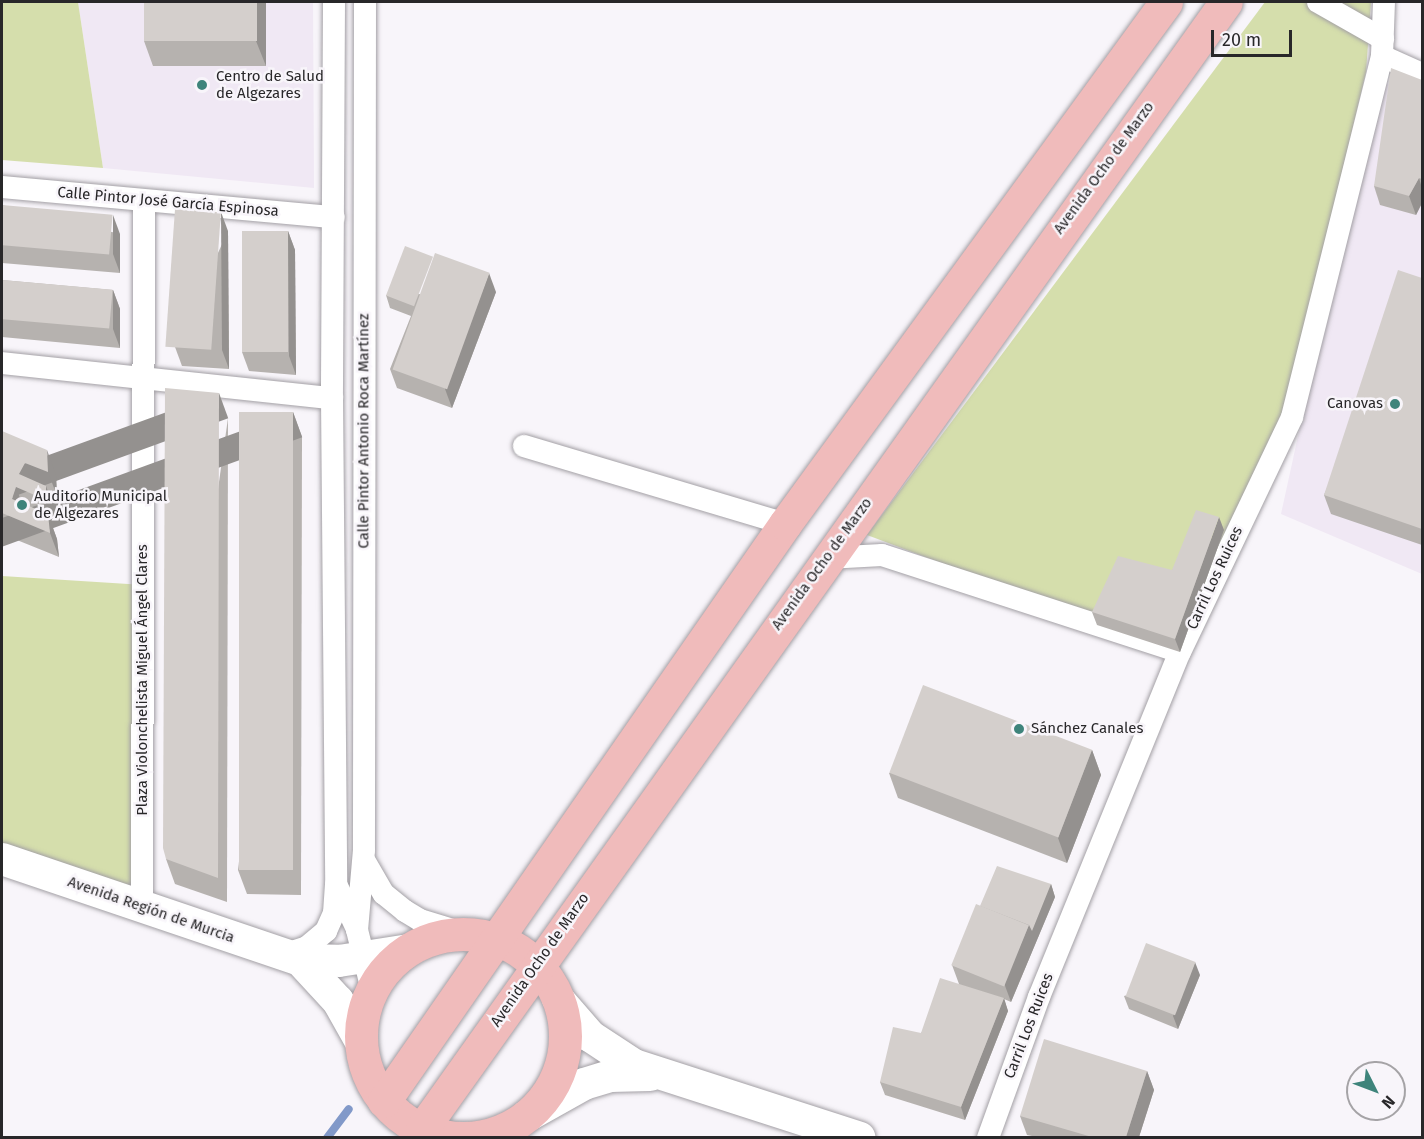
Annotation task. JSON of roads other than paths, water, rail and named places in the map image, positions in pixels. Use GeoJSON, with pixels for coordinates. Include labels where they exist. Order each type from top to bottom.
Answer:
{"type":"FeatureCollection","features":[{"type":"Feature","properties":{"kind":"main road"},"geometry":{"type":"LineString","coordinates":[[384,1101],[481,936],[1166,2]]}},
{"type":"Feature","properties":{"kind":"main road","name":"Avenida Ocho de Marzo"},"geometry":{"type":"LineString","coordinates":[[422,1129],[827,558],[1226,2]]}},
{"type":"Feature","properties":{"kind":"main road","name":"Avenida Región de Murcia"},"geometry":{"type":"LineString","coordinates":[[2,859],[291,957],[338,1001],[361,1042]]}},
{"type":"Feature","properties":{"kind":"main road"},"geometry":{"type":"LineString","coordinates":[[666,1077],[632,1074],[601,1079],[584,1084],[503,1130],[476,1137],[448,1137],[422,1129],[384,1101],[364,1063],[361,1024],[372,990],[388,967],[409,950],[446,935],[481,936],[537,965],[558,999],[579,1026],[601,1046],[634,1065],[860,1137]]}},
{"type":"Feature","properties":{"kind":"main road","name":"Avenida Región de Murcia"},"geometry":{"type":"LineString","coordinates":[[291,957],[362,944],[409,950]]}},
{"type":"Feature","properties":{"kind":"main road"},"geometry":{"type":"LineString","coordinates":[[527,1116],[554,1082],[562,1062],[565,1041],[558,999]]}},
{"type":"Feature","properties":{"kind":"street"},"geometry":{"type":"LineString","coordinates":[[291,957],[326,932],[333,913],[336,884],[332,398],[334,2]]}},
{"type":"Feature","properties":{"kind":"street","name":"Calle Pintor Antonio Roca Martínez"},"geometry":{"type":"LineString","coordinates":[[362,944],[365,2]]}},
{"type":"Feature","properties":{"kind":"street"},"geometry":{"type":"LineString","coordinates":[[1318,2],[1422,74]]}},
{"type":"Feature","properties":{"kind":"street","name":"Carril Los Ruices"},"geometry":{"type":"LineString","coordinates":[[988,1137],[1039,997],[1180,652],[1292,417],[1382,47],[1384,2]]}},
{"type":"Feature","properties":{"kind":"street","name":"Calle Pintor José García Espinosa"},"geometry":{"type":"LineString","coordinates":[[2,187],[334,217]]}},
{"type":"Feature","properties":{"kind":"street","name":"Plaza Violonchelista Miguel Ángel Clares"},"geometry":{"type":"LineString","coordinates":[[142,908],[146,381],[144,201]]}},
{"type":"Feature","properties":{"kind":"street"},"geometry":{"type":"LineString","coordinates":[[2,363],[146,381],[332,398]]}},
{"type":"Feature","properties":{"kind":"street"},"geometry":{"type":"LineString","coordinates":[[524,446],[785,524]]}},
{"type":"Feature","properties":{"kind":"street"},"geometry":{"type":"LineString","coordinates":[[827,558],[882,555],[1180,652]]}},
{"type":"Feature","properties":{"kind":"street"},"geometry":{"type":"LineString","coordinates":[[364,860],[384,894],[405,911],[420,920],[481,936]]}},
{"type":"Feature","properties":{"kind":"street"},"geometry":{"type":"LineString","coordinates":[[336,884],[362,944],[372,990]]}},
{"type":"Feature","properties":{"kind":"waterway"},"geometry":{"type":"LineString","coordinates":[[327,1138],[349,1109]]}},
{"type":"Feature","properties":{"kind":"place","name":"Centro de Salud de Algezares"},"geometry":{"type":"Point","coordinates":[202,85]}},
{"type":"Feature","properties":{"kind":"place","name":"Canovas"},"geometry":{"type":"Point","coordinates":[1395,404]}},
{"type":"Feature","properties":{"kind":"place","name":"Auditorio Municipal de Algezares"},"geometry":{"type":"Point","coordinates":[22,505]}},
{"type":"Feature","properties":{"kind":"place","name":"Sánchez Canales"},"geometry":{"type":"Point","coordinates":[1019,729]}}]}
